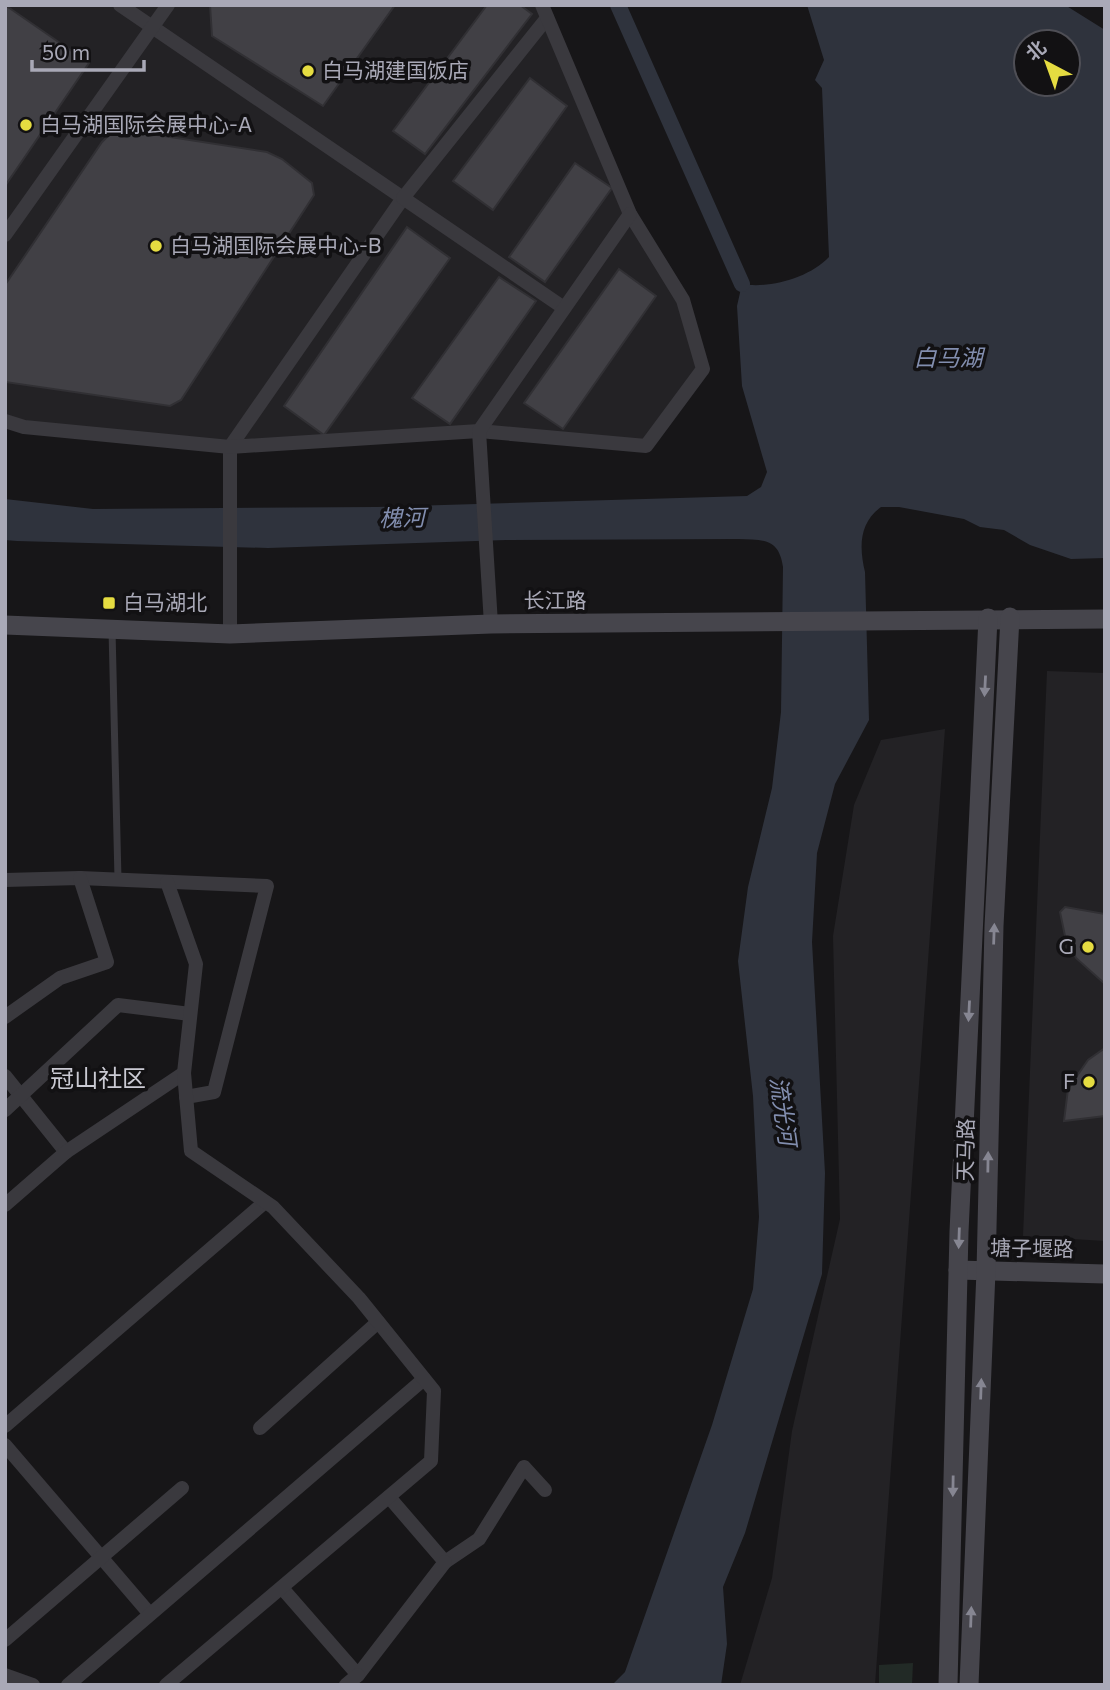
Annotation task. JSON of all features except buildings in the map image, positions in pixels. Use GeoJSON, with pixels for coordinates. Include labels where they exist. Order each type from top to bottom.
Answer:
{"type":"FeatureCollection","features":[{"type":"Feature","properties":{"kind":"main road","name":"长江路"},"geometry":{"type":"LineString","coordinates":[[5,625],[230,634],[491,624],[1010,617],[1105,619]]}},
{"type":"Feature","properties":{"kind":"main road","name":"天马路"},"geometry":{"type":"LineString","coordinates":[[969,1685],[986,1271],[994,926],[1010,617]]}},
{"type":"Feature","properties":{"kind":"main road","name":"天马路"},"geometry":{"type":"LineString","coordinates":[[948,1685],[958,1270],[988,618]]}},
{"type":"Feature","properties":{"kind":"main road","name":"塘子堰路"},"geometry":{"type":"LineString","coordinates":[[958,1270],[1105,1274]]}},
{"type":"Feature","properties":{"kind":"street"},"geometry":{"type":"LineString","coordinates":[[120,5],[564,308]]}},
{"type":"Feature","properties":{"kind":"street"},"geometry":{"type":"LineString","coordinates":[[5,235],[168,5]]}},
{"type":"Feature","properties":{"kind":"street"},"geometry":{"type":"LineString","coordinates":[[230,634],[230,447],[403,198],[544,11]]}},
{"type":"Feature","properties":{"kind":"street"},"geometry":{"type":"LineString","coordinates":[[5,421],[24,427],[230,447],[479,431],[646,446],[703,369],[683,300],[630,214],[544,11]]}},
{"type":"Feature","properties":{"kind":"street"},"geometry":{"type":"LineString","coordinates":[[491,624],[479,431],[630,214]]}},
{"type":"Feature","properties":{"kind":"street"},"geometry":{"type":"LineString","coordinates":[[5,1017],[60,978],[107,962],[80,878]]}},
{"type":"Feature","properties":{"kind":"street"},"geometry":{"type":"LineString","coordinates":[[5,880],[80,878],[267,886],[214,1092],[186,1097]]}},
{"type":"Feature","properties":{"kind":"street"},"geometry":{"type":"LineString","coordinates":[[166,1685],[431,1461],[434,1391],[378,1322],[265,1202],[191,1151],[184,1073],[195,964],[167,882]]}},
{"type":"Feature","properties":{"kind":"street"},"geometry":{"type":"LineString","coordinates":[[5,1110],[118,1005],[190,1014]]}},
{"type":"Feature","properties":{"kind":"street"},"geometry":{"type":"LineString","coordinates":[[5,1205],[66,1152],[184,1073]]}},
{"type":"Feature","properties":{"kind":"street"},"geometry":{"type":"LineString","coordinates":[[5,1076],[66,1152]]}},
{"type":"Feature","properties":{"kind":"street"},"geometry":{"type":"LineString","coordinates":[[5,1426],[265,1202]]}},
{"type":"Feature","properties":{"kind":"street"},"geometry":{"type":"LineString","coordinates":[[260,1428],[378,1322]]}},
{"type":"Feature","properties":{"kind":"street"},"geometry":{"type":"LineString","coordinates":[[68,1685],[424,1379]]}},
{"type":"Feature","properties":{"kind":"street"},"geometry":{"type":"LineString","coordinates":[[5,1445],[149,1613]]}},
{"type":"Feature","properties":{"kind":"street"},"geometry":{"type":"LineString","coordinates":[[346,1685],[358,1675],[445,1562],[479,1539],[524,1467],[545,1490]]}},
{"type":"Feature","properties":{"kind":"street"},"geometry":{"type":"LineString","coordinates":[[5,1640],[182,1488]]}},
{"type":"Feature","properties":{"kind":"street"},"geometry":{"type":"LineString","coordinates":[[389,1497],[445,1562]]}},
{"type":"Feature","properties":{"kind":"street"},"geometry":{"type":"LineString","coordinates":[[282,1588],[358,1675]]}},
{"type":"Feature","properties":{"kind":"street"},"geometry":{"type":"LineString","coordinates":[[5,1675],[33,1685]]}},
{"type":"Feature","properties":{"kind":"lane"},"geometry":{"type":"LineString","coordinates":[[113,630],[118,880]]}},
{"type":"Feature","properties":{"kind":"shaded area"},"geometry":{"type":"Polygon","coordinates":[[[5,5],[542,5],[630,214],[683,300],[703,369],[646,446],[479,431],[230,447],[5,421],[5,5]]]}},
{"type":"Feature","properties":{"kind":"shaded area"},"geometry":{"type":"Polygon","coordinates":[[[1047,671],[1105,673],[1105,1241],[1023,1236],[1047,671]]]}},
{"type":"Feature","properties":{"kind":"shaded area"},"geometry":{"type":"Polygon","coordinates":[[[945,729],[875,1685],[740,1685],[772,1578],[792,1431],[840,1219],[833,936],[854,805],[881,740],[945,729]]]}},
{"type":"Feature","properties":{"kind":"shaded area"},"geometry":{"type":"Polygon","coordinates":[[[913,1663],[912,1685],[879,1685],[879,1665],[913,1663]]]}},
{"type":"Feature","properties":{"kind":"water","name":"白马湖"},"geometry":{"type":"Polygon","coordinates":[[[807,5],[1065,5],[1105,30],[1105,558],[1071,559],[1030,545],[1004,530],[980,527],[964,519],[899,507],[881,507],[868,520],[862,536],[862,554],[865,572],[869,720],[835,784],[817,853],[812,942],[825,1173],[822,1274],[745,1533],[723,1587],[727,1644],[721,1685],[612,1685],[625,1672],[712,1425],[753,1289],[759,1217],[753,1096],[738,961],[748,887],[772,788],[781,712],[783,567],[778,551],[768,542],[738,539],[506,540],[268,548],[17,541],[5,540],[5,499],[93,509],[377,507],[747,496],[761,487],[767,472],[742,386],[737,306],[742,284],[764,285],[788,280],[811,271],[829,257],[822,88],[815,80],[824,60],[807,5]]]}},
{"type":"Feature","properties":{"kind":"waterway"},"geometry":{"type":"LineString","coordinates":[[618,5],[742,284]]}},
{"type":"Feature","properties":{"kind":"place","name":"白马湖建国饭店"},"geometry":{"type":"Point","coordinates":[308,71]}},
{"type":"Feature","properties":{"kind":"place","name":"白马湖国际会展中心-A"},"geometry":{"type":"Point","coordinates":[26,125]}},
{"type":"Feature","properties":{"kind":"place","name":"白马湖国际会展中心-B"},"geometry":{"type":"Point","coordinates":[156,246]}},
{"type":"Feature","properties":{"kind":"place","name":"白马湖北"},"geometry":{"type":"Point","coordinates":[109,603]}},
{"type":"Feature","properties":{"kind":"place","name":"G"},"geometry":{"type":"Point","coordinates":[1088,947]}},
{"type":"Feature","properties":{"kind":"place","name":"F"},"geometry":{"type":"Point","coordinates":[1089,1082]}},
{"type":"Feature","properties":{"kind":"district","name":"冠山社区"},"geometry":{"type":"Point","coordinates":[98,1079]}},
{"type":"Feature","properties":{"kind":"water label","name":"槐河"},"geometry":{"type":"Point","coordinates":[402,518]}},
{"type":"Feature","properties":{"kind":"water label","name":"流光河"},"geometry":{"type":"Point","coordinates":[783,1111]}}]}
